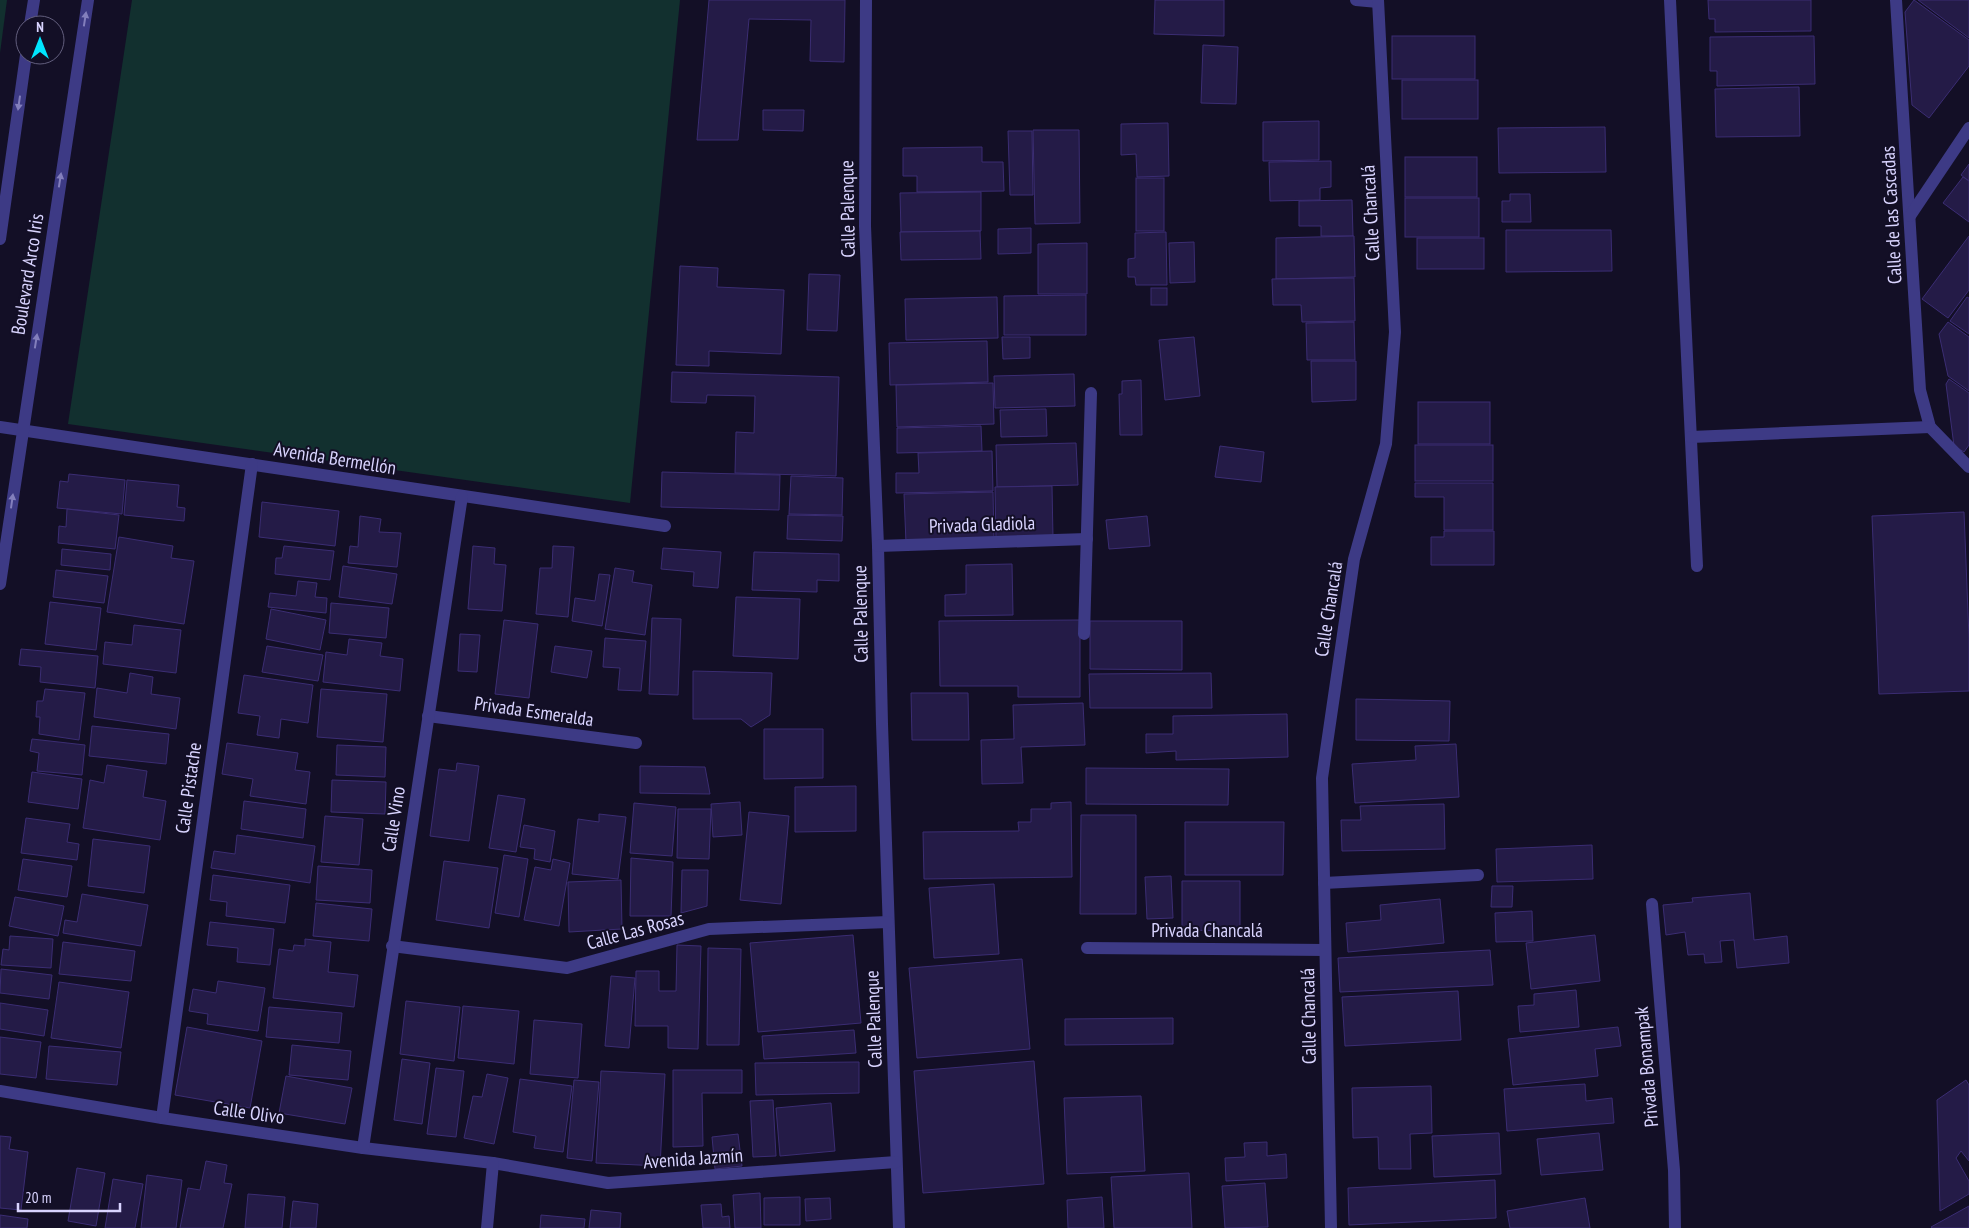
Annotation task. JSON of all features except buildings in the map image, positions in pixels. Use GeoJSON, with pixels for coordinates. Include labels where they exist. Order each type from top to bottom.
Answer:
{"type":"FeatureCollection","features":[{"type":"Feature","properties":{"kind":"street"},"geometry":{"type":"LineString","coordinates":[[32,15],[34,0]]}},
{"type":"Feature","properties":{"kind":"street","name":"Boulevard Arco Iris"},"geometry":{"type":"LineString","coordinates":[[0,584],[88,0]]}},
{"type":"Feature","properties":{"kind":"street","name":"Calle Palenque"},"geometry":{"type":"LineString","coordinates":[[866,0],[865,226],[878,546],[898,1228]]}},
{"type":"Feature","properties":{"kind":"street"},"geometry":{"type":"LineString","coordinates":[[1356,0],[1378,1]]}},
{"type":"Feature","properties":{"kind":"street"},"geometry":{"type":"LineString","coordinates":[[1670,0],[1697,566]]}},
{"type":"Feature","properties":{"kind":"street","name":"Calle de las Cascadas"},"geometry":{"type":"LineString","coordinates":[[1896,0],[1920,390],[1930,427]]}},
{"type":"Feature","properties":{"kind":"street","name":"Calle Chancalá"},"geometry":{"type":"LineString","coordinates":[[1331,1228],[1322,778],[1354,559],[1386,444],[1395,332],[1378,1]]}},
{"type":"Feature","properties":{"kind":"street","name":"Boulevard Arco Iris"},"geometry":{"type":"LineString","coordinates":[[0,239],[25,65]]}},
{"type":"Feature","properties":{"kind":"street"},"geometry":{"type":"LineString","coordinates":[[1910,216],[1969,128]]}},
{"type":"Feature","properties":{"kind":"street"},"geometry":{"type":"LineString","coordinates":[[1084,634],[1091,393]]}},
{"type":"Feature","properties":{"kind":"street","name":"Avenida Bermellón"},"geometry":{"type":"LineString","coordinates":[[0,427],[665,526]]}},
{"type":"Feature","properties":{"kind":"street"},"geometry":{"type":"LineString","coordinates":[[1691,436],[1930,427],[1969,467]]}},
{"type":"Feature","properties":{"kind":"street","name":"Calle Pistache"},"geometry":{"type":"LineString","coordinates":[[162,1118],[252,464]]}},
{"type":"Feature","properties":{"kind":"street","name":"Calle Vino"},"geometry":{"type":"LineString","coordinates":[[362,1148],[462,496]]}},
{"type":"Feature","properties":{"kind":"street","name":"Privada Gladiola"},"geometry":{"type":"LineString","coordinates":[[878,546],[1087,539]]}},
{"type":"Feature","properties":{"kind":"street","name":"Privada Esmeralda"},"geometry":{"type":"LineString","coordinates":[[428,716],[636,744]]}},
{"type":"Feature","properties":{"kind":"street"},"geometry":{"type":"LineString","coordinates":[[1324,882],[1478,875]]}},
{"type":"Feature","properties":{"kind":"street","name":"Privada Bonampak"},"geometry":{"type":"LineString","coordinates":[[1652,904],[1674,1170],[1675,1228]]}},
{"type":"Feature","properties":{"kind":"street","name":"Calle Las Rosas"},"geometry":{"type":"LineString","coordinates":[[392,946],[567,968],[709,929],[888,922]]}},
{"type":"Feature","properties":{"kind":"street","name":"Privada Chancalá"},"geometry":{"type":"LineString","coordinates":[[1087,948],[1325,950]]}},
{"type":"Feature","properties":{"kind":"street","name":"Calle Olivo"},"geometry":{"type":"LineString","coordinates":[[0,1091],[362,1148],[493,1164]]}},
{"type":"Feature","properties":{"kind":"street","name":"Avenida Jazmín"},"geometry":{"type":"LineString","coordinates":[[493,1164],[608,1183],[896,1162]]}},
{"type":"Feature","properties":{"kind":"street"},"geometry":{"type":"LineString","coordinates":[[487,1228],[493,1164]]}},
{"type":"Feature","properties":{"kind":"green space"},"geometry":{"type":"Polygon","coordinates":[[[0,0],[7,0],[0,53],[0,0]]]}},
{"type":"Feature","properties":{"kind":"green space"},"geometry":{"type":"Polygon","coordinates":[[[132,0],[680,0],[630,503],[68,424],[132,0]]]}}]}
